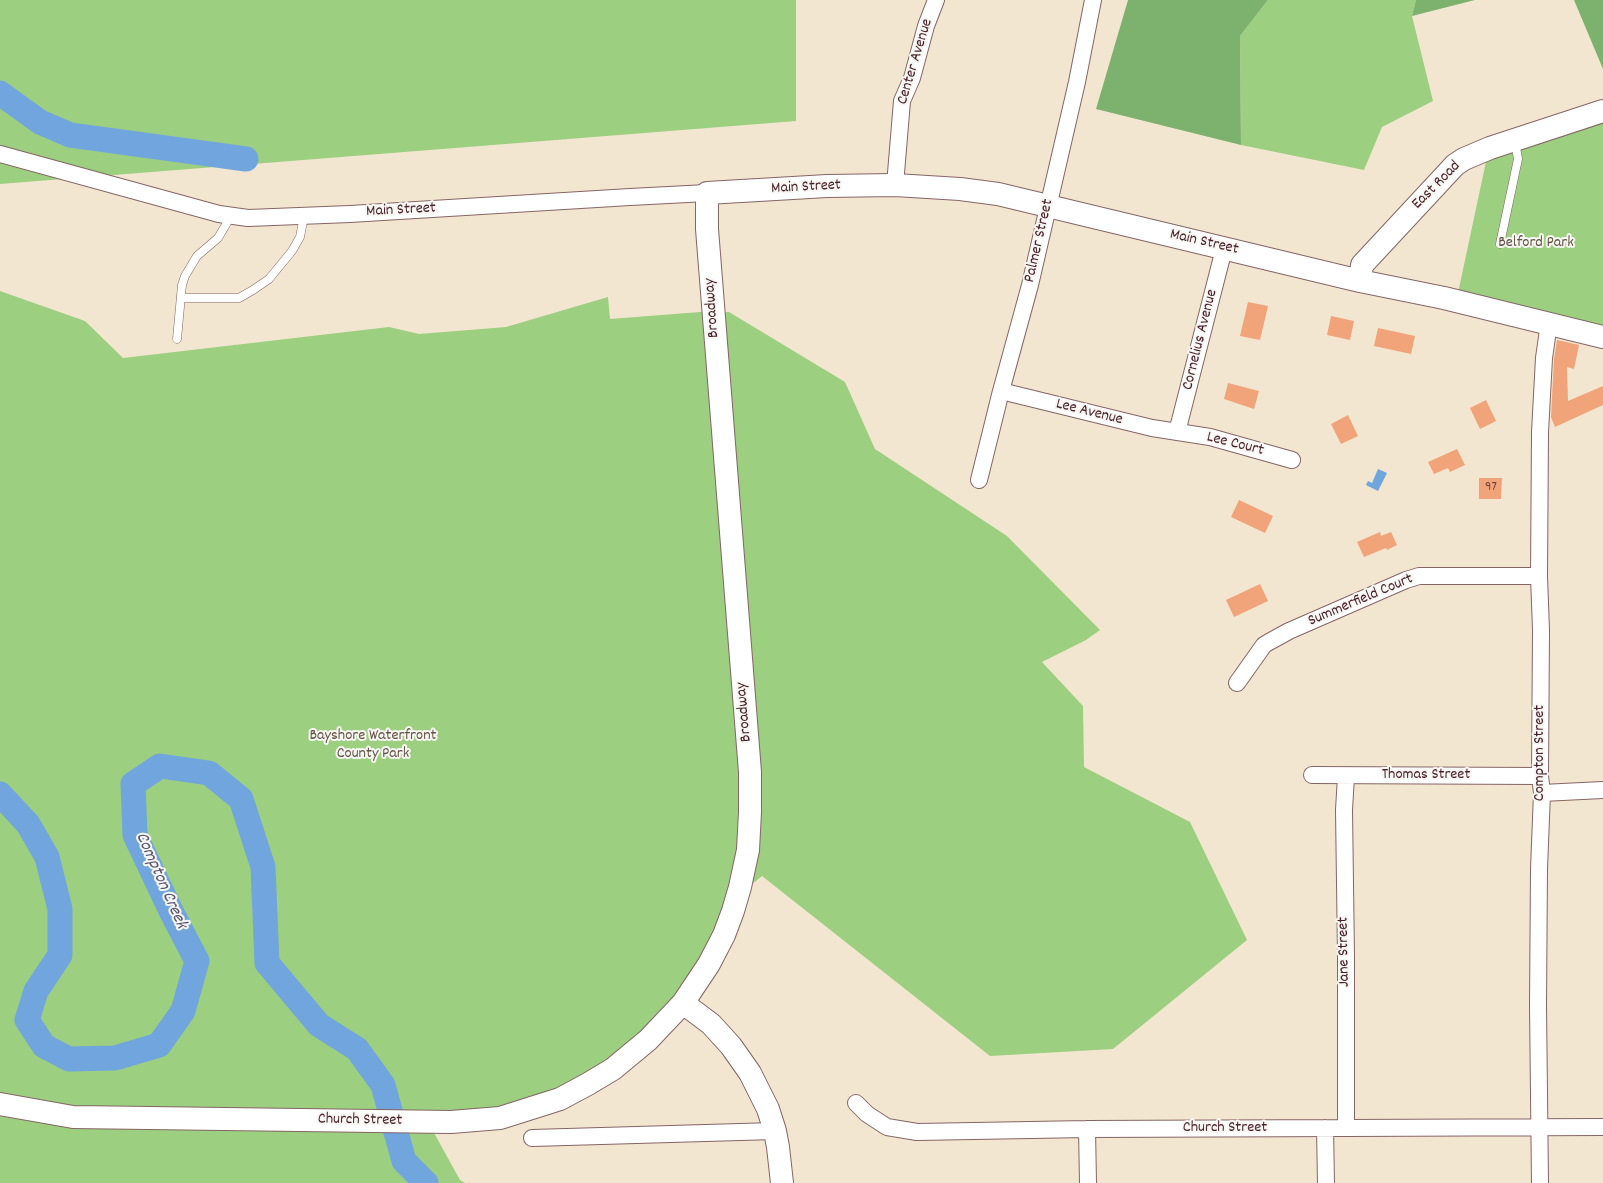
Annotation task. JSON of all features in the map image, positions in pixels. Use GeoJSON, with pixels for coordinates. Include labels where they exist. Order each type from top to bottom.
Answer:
{"type":"FeatureCollection","features":[{"type":"Feature","properties":{"kind":"street","name":"Center Avenue"},"geometry":{"type":"LineString","coordinates":[[895,185],[902,101],[912,78],[926,26],[936,0]]}},
{"type":"Feature","properties":{"kind":"street","name":"Palmer Street"},"geometry":{"type":"LineString","coordinates":[[979,480],[1049,206],[1093,0]]}},
{"type":"Feature","properties":{"kind":"street","name":"East Road"},"geometry":{"type":"LineString","coordinates":[[1360,281],[1362,265],[1455,165],[1476,153],[1603,111]]}},
{"type":"Feature","properties":{"kind":"street","name":"Main Street"},"geometry":{"type":"LineString","coordinates":[[0,154],[219,214],[255,218],[827,186],[895,185],[960,189],[998,194],[1224,249],[1360,281],[1444,298],[1603,337]]}},
{"type":"Feature","properties":{"kind":"street","name":"Broadway"},"geometry":{"type":"LineString","coordinates":[[683,1003],[709,964],[724,935],[733,911],[748,850],[750,812],[750,772],[708,238],[707,194]]}},
{"type":"Feature","properties":{"kind":"street","name":"Cornelius Avenue"},"geometry":{"type":"LineString","coordinates":[[1178,432],[1224,249]]}},
{"type":"Feature","properties":{"kind":"street","name":"Compton Street"},"geometry":{"type":"LineString","coordinates":[[1540,1183],[1538,1006],[1539,869],[1542,793],[1540,776],[1541,630],[1538,576],[1540,432],[1544,358],[1549,323]]}},
{"type":"Feature","properties":{"kind":"street","name":"Lee Avenue"},"geometry":{"type":"LineString","coordinates":[[1001,391],[1152,428],[1178,432]]}},
{"type":"Feature","properties":{"kind":"street","name":"Lee Court"},"geometry":{"type":"LineString","coordinates":[[1178,432],[1210,437],[1292,460]]}},
{"type":"Feature","properties":{"kind":"street","name":"Summerfield Court"},"geometry":{"type":"LineString","coordinates":[[1237,683],[1264,645],[1289,631],[1406,580],[1419,576],[1538,576]]}},
{"type":"Feature","properties":{"kind":"street","name":"Thomas Street"},"geometry":{"type":"LineString","coordinates":[[1312,775],[1540,776]]}},
{"type":"Feature","properties":{"kind":"street","name":"Jane Street"},"geometry":{"type":"LineString","coordinates":[[1346,776],[1344,810],[1346,1128]]}},
{"type":"Feature","properties":{"kind":"street"},"geometry":{"type":"LineString","coordinates":[[1542,793],[1603,790]]}},
{"type":"Feature","properties":{"kind":"street","name":"Church Street"},"geometry":{"type":"LineString","coordinates":[[0,1104],[73,1117],[451,1122],[500,1118],[560,1099],[613,1069],[665,1024],[683,1003]]}},
{"type":"Feature","properties":{"kind":"street"},"geometry":{"type":"LineString","coordinates":[[683,1003],[711,1024],[731,1046],[750,1073],[768,1109],[775,1131],[782,1183]]}},
{"type":"Feature","properties":{"kind":"street","name":"Church Street"},"geometry":{"type":"LineString","coordinates":[[856,1103],[867,1114],[887,1127],[906,1131],[1603,1127]]}},
{"type":"Feature","properties":{"kind":"street"},"geometry":{"type":"LineString","coordinates":[[1325,1128],[1326,1183]]}},
{"type":"Feature","properties":{"kind":"street"},"geometry":{"type":"LineString","coordinates":[[1087,1129],[1088,1183]]}},
{"type":"Feature","properties":{"kind":"street"},"geometry":{"type":"LineString","coordinates":[[532,1138],[775,1131]]}},
{"type":"Feature","properties":{"kind":"lane"},"geometry":{"type":"LineString","coordinates":[[1500,244],[1518,159],[1514,140]]}},
{"type":"Feature","properties":{"kind":"lane"},"geometry":{"type":"LineString","coordinates":[[177,339],[182,285],[185,276],[197,256],[218,238],[231,216]]}},
{"type":"Feature","properties":{"kind":"lane"},"geometry":{"type":"LineString","coordinates":[[181,298],[239,298],[254,290],[269,279],[292,251],[300,237],[304,216]]}},
{"type":"Feature","properties":{"kind":"green space"},"geometry":{"type":"Polygon","coordinates":[[[0,0],[796,0],[796,121],[0,184],[0,0]]]}},
{"type":"Feature","properties":{"kind":"green space"},"geometry":{"type":"Polygon","coordinates":[[[1128,0],[1268,0],[1240,36],[1241,145],[1096,109],[1128,0]]]}},
{"type":"Feature","properties":{"kind":"green space"},"geometry":{"type":"Polygon","coordinates":[[[1268,0],[1416,0],[1412,16],[1433,101],[1382,127],[1364,170],[1241,145],[1240,36],[1268,0]]]}},
{"type":"Feature","properties":{"kind":"green space"},"geometry":{"type":"Polygon","coordinates":[[[1416,0],[1475,0],[1412,16],[1416,0]]]}},
{"type":"Feature","properties":{"kind":"green space"},"geometry":{"type":"Polygon","coordinates":[[[1574,0],[1603,0],[1603,69],[1574,0]]]}},
{"type":"Feature","properties":{"kind":"green space","name":"Belford Park"},"geometry":{"type":"Polygon","coordinates":[[[1603,123],[1603,329],[1458,293],[1487,157],[1603,123]]]}},
{"type":"Feature","properties":{"kind":"green space","name":"Bayshore Waterfront County Park"},"geometry":{"type":"Polygon","coordinates":[[[0,291],[85,321],[123,358],[389,327],[419,334],[506,327],[608,297],[610,319],[713,311],[714,313],[729,312],[845,382],[875,449],[1007,536],[1100,630],[1086,640],[1042,662],[1083,706],[1084,767],[1190,822],[1247,940],[1113,1049],[990,1056],[762,876],[734,899],[683,1003],[560,1099],[428,1122],[460,1180],[465,1183],[0,1183],[0,291]]]}},
{"type":"Feature","properties":{"kind":"water"},"geometry":{"type":"Polygon","coordinates":[[[1378,469],[1387,473],[1378,491],[1366,485],[1368,481],[1372,483],[1378,469]]]}},
{"type":"Feature","properties":{"kind":"building"},"geometry":{"type":"Polygon","coordinates":[[[1248,302],[1268,306],[1260,340],[1240,336],[1248,302]]]}},
{"type":"Feature","properties":{"kind":"building"},"geometry":{"type":"Polygon","coordinates":[[[1331,316],[1354,321],[1350,340],[1327,335],[1331,316]]]}},
{"type":"Feature","properties":{"kind":"building"},"geometry":{"type":"Polygon","coordinates":[[[1378,328],[1415,336],[1411,354],[1374,346],[1378,328]]]}},
{"type":"Feature","properties":{"kind":"building"},"geometry":{"type":"Polygon","coordinates":[[[1557,340],[1579,345],[1574,369],[1567,367],[1568,401],[1603,386],[1603,405],[1555,427],[1551,417],[1554,359],[1557,340]]]}},
{"type":"Feature","properties":{"kind":"building"},"geometry":{"type":"Polygon","coordinates":[[[1228,383],[1259,391],[1254,409],[1224,399],[1228,383]]]}},
{"type":"Feature","properties":{"kind":"building"},"geometry":{"type":"Polygon","coordinates":[[[1486,400],[1496,421],[1480,429],[1470,408],[1486,400]]]}},
{"type":"Feature","properties":{"kind":"building"},"geometry":{"type":"Polygon","coordinates":[[[1348,415],[1358,436],[1341,444],[1331,424],[1348,415]]]}},
{"type":"Feature","properties":{"kind":"building"},"geometry":{"type":"Polygon","coordinates":[[[1457,449],[1465,465],[1450,472],[1448,468],[1434,474],[1428,462],[1457,449]]]}},
{"type":"Feature","properties":{"kind":"building"},"geometry":{"type":"Polygon","coordinates":[[[1479,478],[1502,478],[1501,499],[1479,499],[1479,478]]]}},
{"type":"Feature","properties":{"kind":"building"},"geometry":{"type":"Polygon","coordinates":[[[1239,500],[1273,516],[1265,533],[1231,517],[1239,500]]]}},
{"type":"Feature","properties":{"kind":"building"},"geometry":{"type":"Polygon","coordinates":[[[1380,532],[1381,536],[1391,532],[1397,545],[1364,557],[1357,542],[1380,532]]]}},
{"type":"Feature","properties":{"kind":"building"},"geometry":{"type":"Polygon","coordinates":[[[1260,584],[1268,601],[1234,617],[1226,600],[1260,584]]]}},
{"type":"Feature","properties":{"kind":"waterway"},"geometry":{"type":"LineString","coordinates":[[0,93],[40,122],[70,135],[246,159]]}},
{"type":"Feature","properties":{"kind":"waterway","name":"Compton Creek"},"geometry":{"type":"LineString","coordinates":[[0,794],[28,824],[47,857],[60,909],[60,955],[36,991],[27,1020],[44,1046],[69,1059],[115,1058],[159,1045],[183,1011],[197,961],[135,835],[133,784],[160,766],[209,773],[241,799],[263,867],[267,963],[319,1025],[357,1049],[383,1085],[404,1161],[426,1183]]}}]}
